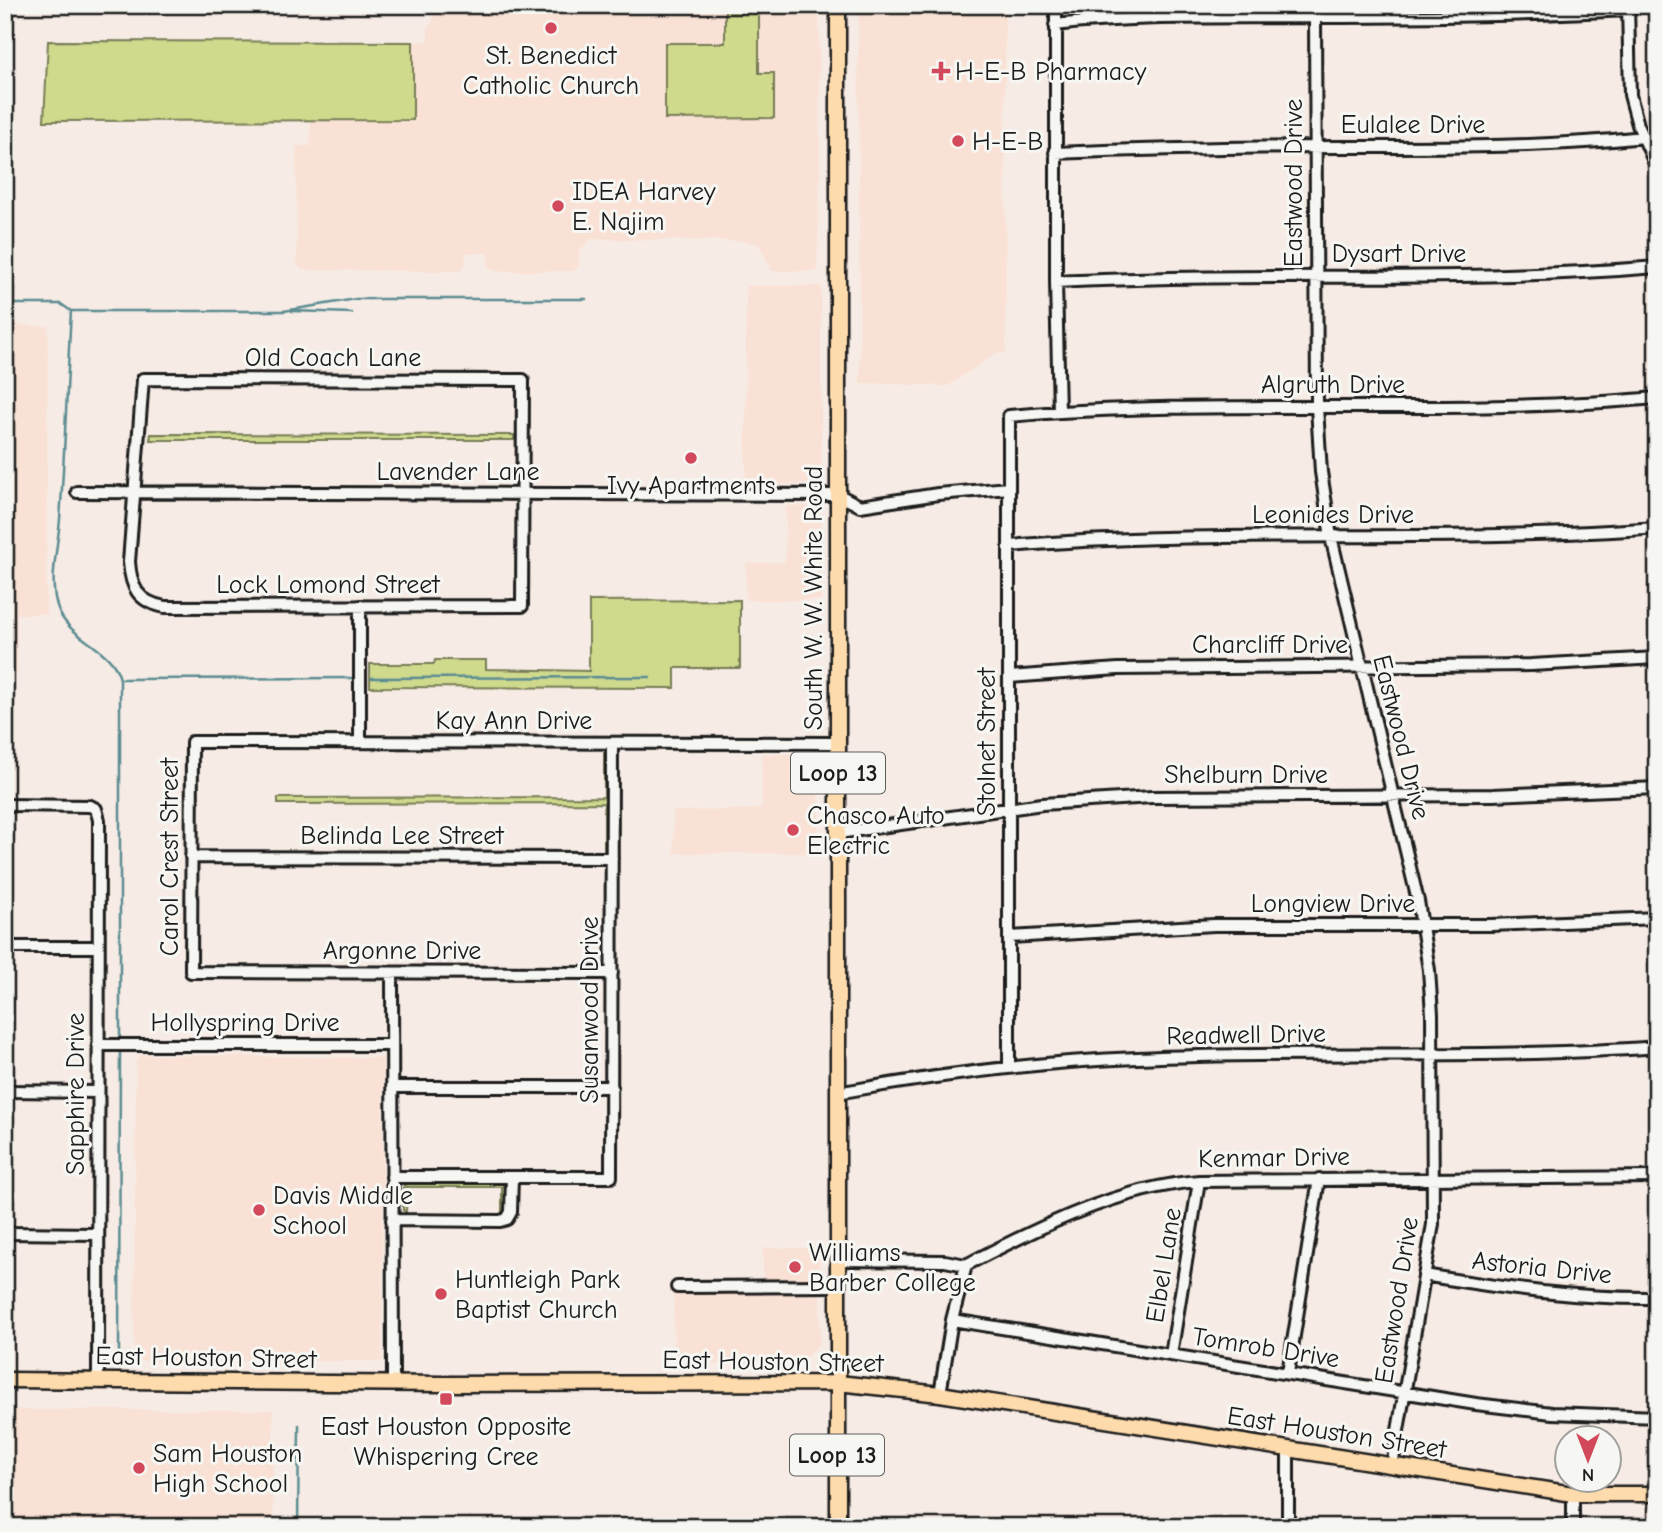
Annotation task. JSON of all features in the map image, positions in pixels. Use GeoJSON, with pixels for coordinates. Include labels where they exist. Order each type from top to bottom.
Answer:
{"type":"FeatureCollection","features":[{"type":"Feature","properties":{"kind":"main road","name":"South W. W. White Road"},"geometry":{"type":"LineString","coordinates":[[838,5],[838,1527]]}},
{"type":"Feature","properties":{"kind":"main road","name":"East Houston Street"},"geometry":{"type":"LineString","coordinates":[[5,1380],[838,1383],[940,1394],[1554,1491]]}},
{"type":"Feature","properties":{"kind":"main road","name":"East Houston Street"},"geometry":{"type":"LineString","coordinates":[[1624,1494],[1657,1494]]}},
{"type":"Feature","properties":{"kind":"street"},"geometry":{"type":"LineString","coordinates":[[1055,5],[1059,412]]}},
{"type":"Feature","properties":{"kind":"street"},"geometry":{"type":"LineString","coordinates":[[1055,25],[1090,21],[1186,18],[1499,16],[1628,8],[1630,95],[1657,167]]}},
{"type":"Feature","properties":{"kind":"street","name":"Eastwood Drive"},"geometry":{"type":"LineString","coordinates":[[1315,17],[1317,407],[1321,472],[1331,537],[1394,796],[1422,926],[1431,993],[1433,1224],[1392,1466]]}},
{"type":"Feature","properties":{"kind":"street","name":"Eulalee Drive"},"geometry":{"type":"LineString","coordinates":[[1055,153],[1141,148],[1492,146],[1581,143],[1644,137]]}},
{"type":"Feature","properties":{"kind":"street","name":"Dysart Drive"},"geometry":{"type":"LineString","coordinates":[[1056,282],[1317,276],[1527,275],[1657,267]]}},
{"type":"Feature","properties":{"kind":"street","name":"Old Coach Lane"},"geometry":{"type":"LineString","coordinates":[[135,493],[143,379],[523,380],[523,494]]}},
{"type":"Feature","properties":{"kind":"street","name":"Algruth Drive"},"geometry":{"type":"LineString","coordinates":[[1009,416],[1059,412],[1494,406],[1657,398]]}},
{"type":"Feature","properties":{"kind":"street","name":"Stolnet Street"},"geometry":{"type":"LineString","coordinates":[[1009,416],[1009,1068]]}},
{"type":"Feature","properties":{"kind":"street"},"geometry":{"type":"LineString","coordinates":[[839,495],[860,506],[1009,488]]}},
{"type":"Feature","properties":{"kind":"street","name":"Lavender Lane"},"geometry":{"type":"LineString","coordinates":[[77,492],[839,495]]}},
{"type":"Feature","properties":{"kind":"street","name":"Lock Lomond Street"},"geometry":{"type":"LineString","coordinates":[[135,493],[129,562],[132,586],[156,605],[165,607],[522,606],[523,494]]}},
{"type":"Feature","properties":{"kind":"street","name":"Leonides Drive"},"geometry":{"type":"LineString","coordinates":[[1009,546],[1115,539],[1510,536],[1657,528]]}},
{"type":"Feature","properties":{"kind":"street"},"geometry":{"type":"LineString","coordinates":[[360,606],[360,742]]}},
{"type":"Feature","properties":{"kind":"street","name":"Charcliff Drive"},"geometry":{"type":"LineString","coordinates":[[1009,677],[1118,669],[1531,665],[1657,658]]}},
{"type":"Feature","properties":{"kind":"street","name":"Kay Ann Drive"},"geometry":{"type":"LineString","coordinates":[[191,742],[837,743]]}},
{"type":"Feature","properties":{"kind":"street","name":"Carol Crest Street"},"geometry":{"type":"LineString","coordinates":[[191,742],[191,972]]}},
{"type":"Feature","properties":{"kind":"street","name":"Susanwood Drive"},"geometry":{"type":"LineString","coordinates":[[392,1177],[611,1177],[612,743]]}},
{"type":"Feature","properties":{"kind":"street","name":"Shelburn Drive"},"geometry":{"type":"LineString","coordinates":[[838,833],[1009,808],[1152,797],[1493,796],[1657,788]]}},
{"type":"Feature","properties":{"kind":"street","name":"Sapphire Drive"},"geometry":{"type":"LineString","coordinates":[[5,805],[82,805],[96,809],[99,820],[98,1380]]}},
{"type":"Feature","properties":{"kind":"street","name":"Belinda Lee Street"},"geometry":{"type":"LineString","coordinates":[[191,858],[612,858]]}},
{"type":"Feature","properties":{"kind":"street","name":"Longview Drive"},"geometry":{"type":"LineString","coordinates":[[1010,937],[1214,925],[1422,926],[1657,918]]}},
{"type":"Feature","properties":{"kind":"street"},"geometry":{"type":"LineString","coordinates":[[5,947],[98,947]]}},
{"type":"Feature","properties":{"kind":"street","name":"Argonne Drive"},"geometry":{"type":"LineString","coordinates":[[191,972],[612,973]]}},
{"type":"Feature","properties":{"kind":"street"},"geometry":{"type":"LineString","coordinates":[[392,973],[393,1383]]}},
{"type":"Feature","properties":{"kind":"street","name":"Hollyspring Drive"},"geometry":{"type":"LineString","coordinates":[[98,1045],[392,1045]]}},
{"type":"Feature","properties":{"kind":"street","name":"Readwell Drive"},"geometry":{"type":"LineString","coordinates":[[837,1093],[912,1079],[1139,1058],[1433,1055],[1657,1047]]}},
{"type":"Feature","properties":{"kind":"street"},"geometry":{"type":"LineString","coordinates":[[392,1087],[612,1087]]}},
{"type":"Feature","properties":{"kind":"street"},"geometry":{"type":"LineString","coordinates":[[5,1091],[98,1092]]}},
{"type":"Feature","properties":{"kind":"street"},"geometry":{"type":"LineString","coordinates":[[392,1220],[507,1219],[511,1212],[512,1177]]}},
{"type":"Feature","properties":{"kind":"street","name":"Kenmar Drive"},"geometry":{"type":"LineString","coordinates":[[966,1265],[1014,1240],[1126,1194],[1158,1185],[1199,1181],[1319,1179],[1657,1177]]}},
{"type":"Feature","properties":{"kind":"street"},"geometry":{"type":"LineString","coordinates":[[1288,1373],[1319,1179]]}},
{"type":"Feature","properties":{"kind":"street","name":"Elbel Lane"},"geometry":{"type":"LineString","coordinates":[[1171,1356],[1199,1181]]}},
{"type":"Feature","properties":{"kind":"street"},"geometry":{"type":"LineString","coordinates":[[5,1233],[98,1234]]}},
{"type":"Feature","properties":{"kind":"street"},"geometry":{"type":"LineString","coordinates":[[838,1261],[945,1261],[966,1265],[952,1320],[940,1394]]}},
{"type":"Feature","properties":{"kind":"street","name":"Astoria Drive"},"geometry":{"type":"LineString","coordinates":[[1424,1275],[1548,1293],[1657,1298]]}},
{"type":"Feature","properties":{"kind":"street"},"geometry":{"type":"LineString","coordinates":[[677,1287],[838,1286]]}},
{"type":"Feature","properties":{"kind":"street","name":"Tomrob Drive"},"geometry":{"type":"LineString","coordinates":[[952,1320],[1552,1413],[1657,1417]]}},
{"type":"Feature","properties":{"kind":"street"},"geometry":{"type":"LineString","coordinates":[[1288,1450],[1288,1527]]}},
{"type":"Feature","properties":{"kind":"street"},"geometry":{"type":"LineString","coordinates":[[1573,1494],[1573,1527]]}},
{"type":"Feature","properties":{"kind":"shaded area","name":"IDEA Harvey E. Najim"},"geometry":{"type":"Polygon","coordinates":[[[440,5],[725,5],[725,43],[666,119],[774,118],[774,74],[759,73],[759,5],[819,5],[820,173],[817,271],[772,271],[759,244],[745,241],[591,239],[579,251],[579,266],[574,271],[494,271],[488,267],[488,253],[466,253],[465,265],[460,271],[303,270],[297,265],[296,146],[310,146],[311,119],[413,120],[413,42],[428,41],[428,29],[440,5]]]}},
{"type":"Feature","properties":{"kind":"shaded area"},"geometry":{"type":"Polygon","coordinates":[[[858,5],[1005,5],[1006,353],[996,353],[948,386],[860,383],[858,5]]]}},
{"type":"Feature","properties":{"kind":"shaded area"},"geometry":{"type":"Polygon","coordinates":[[[746,286],[821,286],[821,484],[746,484],[746,286]]]}},
{"type":"Feature","properties":{"kind":"shaded area"},"geometry":{"type":"Polygon","coordinates":[[[5,325],[48,326],[46,614],[17,614],[17,672],[5,672],[5,325]]]}},
{"type":"Feature","properties":{"kind":"shaded area"},"geometry":{"type":"Polygon","coordinates":[[[786,506],[821,506],[821,600],[746,600],[746,563],[785,562],[786,506]]]}},
{"type":"Feature","properties":{"kind":"shaded area"},"geometry":{"type":"Polygon","coordinates":[[[762,754],[818,754],[819,853],[674,853],[673,811],[762,809],[762,754]]]}},
{"type":"Feature","properties":{"kind":"shaded area","name":"Davis Middle School"},"geometry":{"type":"Polygon","coordinates":[[[141,1055],[383,1058],[382,1361],[134,1361],[136,1060],[141,1055]]]}},
{"type":"Feature","properties":{"kind":"shaded area"},"geometry":{"type":"Polygon","coordinates":[[[763,1248],[819,1248],[819,1282],[763,1282],[763,1248]]]}},
{"type":"Feature","properties":{"kind":"shaded area"},"geometry":{"type":"Polygon","coordinates":[[[673,1292],[820,1292],[820,1343],[799,1364],[674,1364],[673,1292]]]}},
{"type":"Feature","properties":{"kind":"shaded area","name":"Sam Houston High School"},"geometry":{"type":"Polygon","coordinates":[[[5,1410],[273,1410],[273,1527],[5,1527],[5,1410]]]}},
{"type":"Feature","properties":{"kind":"green space"},"geometry":{"type":"Polygon","coordinates":[[[725,5],[759,5],[759,73],[774,73],[774,118],[665,119],[665,43],[725,43],[725,5]]]}},
{"type":"Feature","properties":{"kind":"green space"},"geometry":{"type":"Polygon","coordinates":[[[48,41],[413,42],[413,120],[44,121],[48,41]]]}},
{"type":"Feature","properties":{"kind":"green space"},"geometry":{"type":"Polygon","coordinates":[[[151,434],[514,435],[514,440],[150,440],[151,434]]]}},
{"type":"Feature","properties":{"kind":"green space"},"geometry":{"type":"Polygon","coordinates":[[[740,600],[740,668],[675,668],[675,688],[370,687],[370,664],[434,664],[435,660],[486,660],[486,669],[589,671],[589,601],[740,600]]]}},
{"type":"Feature","properties":{"kind":"green space"},"geometry":{"type":"Polygon","coordinates":[[[604,752],[607,845],[604,848],[604,803],[278,804],[278,798],[604,797],[604,752]]]}},
{"type":"Feature","properties":{"kind":"green space"},"geometry":{"type":"Polygon","coordinates":[[[407,1184],[502,1184],[505,1187],[505,1210],[502,1214],[502,1187],[407,1187],[406,1213],[403,1210],[403,1187],[407,1184]]]}},
{"type":"Feature","properties":{"kind":"waterway"},"geometry":{"type":"LineString","coordinates":[[71,311],[284,311],[356,299],[586,299]]}},
{"type":"Feature","properties":{"kind":"waterway"},"geometry":{"type":"LineString","coordinates":[[5,304],[61,304],[71,311],[62,493],[54,587],[58,609],[64,620],[71,629],[109,659],[120,679],[120,1041]]}},
{"type":"Feature","properties":{"kind":"waterway"},"geometry":{"type":"LineString","coordinates":[[292,311],[352,313]]}},
{"type":"Feature","properties":{"kind":"waterway"},"geometry":{"type":"LineString","coordinates":[[372,678],[650,677]]}},
{"type":"Feature","properties":{"kind":"waterway"},"geometry":{"type":"LineString","coordinates":[[120,679],[353,678]]}},
{"type":"Feature","properties":{"kind":"waterway"},"geometry":{"type":"LineString","coordinates":[[119,1352],[120,1047]]}},
{"type":"Feature","properties":{"kind":"waterway"},"geometry":{"type":"LineString","coordinates":[[298,1527],[299,1425]]}},
{"type":"Feature","properties":{"kind":"place","name":"St. Benedict Catholic Church"},"geometry":{"type":"Point","coordinates":[551,28]}},
{"type":"Feature","properties":{"kind":"place","name":"H-E-B Pharmacy"},"geometry":{"type":"Point","coordinates":[941,71]}},
{"type":"Feature","properties":{"kind":"place","name":"H-E-B"},"geometry":{"type":"Point","coordinates":[958,141]}},
{"type":"Feature","properties":{"kind":"place","name":"IDEA Harvey E. Najim"},"geometry":{"type":"Point","coordinates":[558,206]}},
{"type":"Feature","properties":{"kind":"place","name":"Ivy Apartments"},"geometry":{"type":"Point","coordinates":[691,458]}},
{"type":"Feature","properties":{"kind":"place","name":"Chasco Auto Electric"},"geometry":{"type":"Point","coordinates":[793,830]}},
{"type":"Feature","properties":{"kind":"place","name":"Davis Middle School"},"geometry":{"type":"Point","coordinates":[259,1210]}},
{"type":"Feature","properties":{"kind":"place","name":"Williams Barber College"},"geometry":{"type":"Point","coordinates":[795,1267]}},
{"type":"Feature","properties":{"kind":"place","name":"Huntleigh Park Baptist Church"},"geometry":{"type":"Point","coordinates":[441,1294]}},
{"type":"Feature","properties":{"kind":"place","name":"East Houston Opposite Whispering Cree"},"geometry":{"type":"Point","coordinates":[446,1399]}},
{"type":"Feature","properties":{"kind":"place","name":"Sam Houston High School"},"geometry":{"type":"Point","coordinates":[139,1468]}}]}
